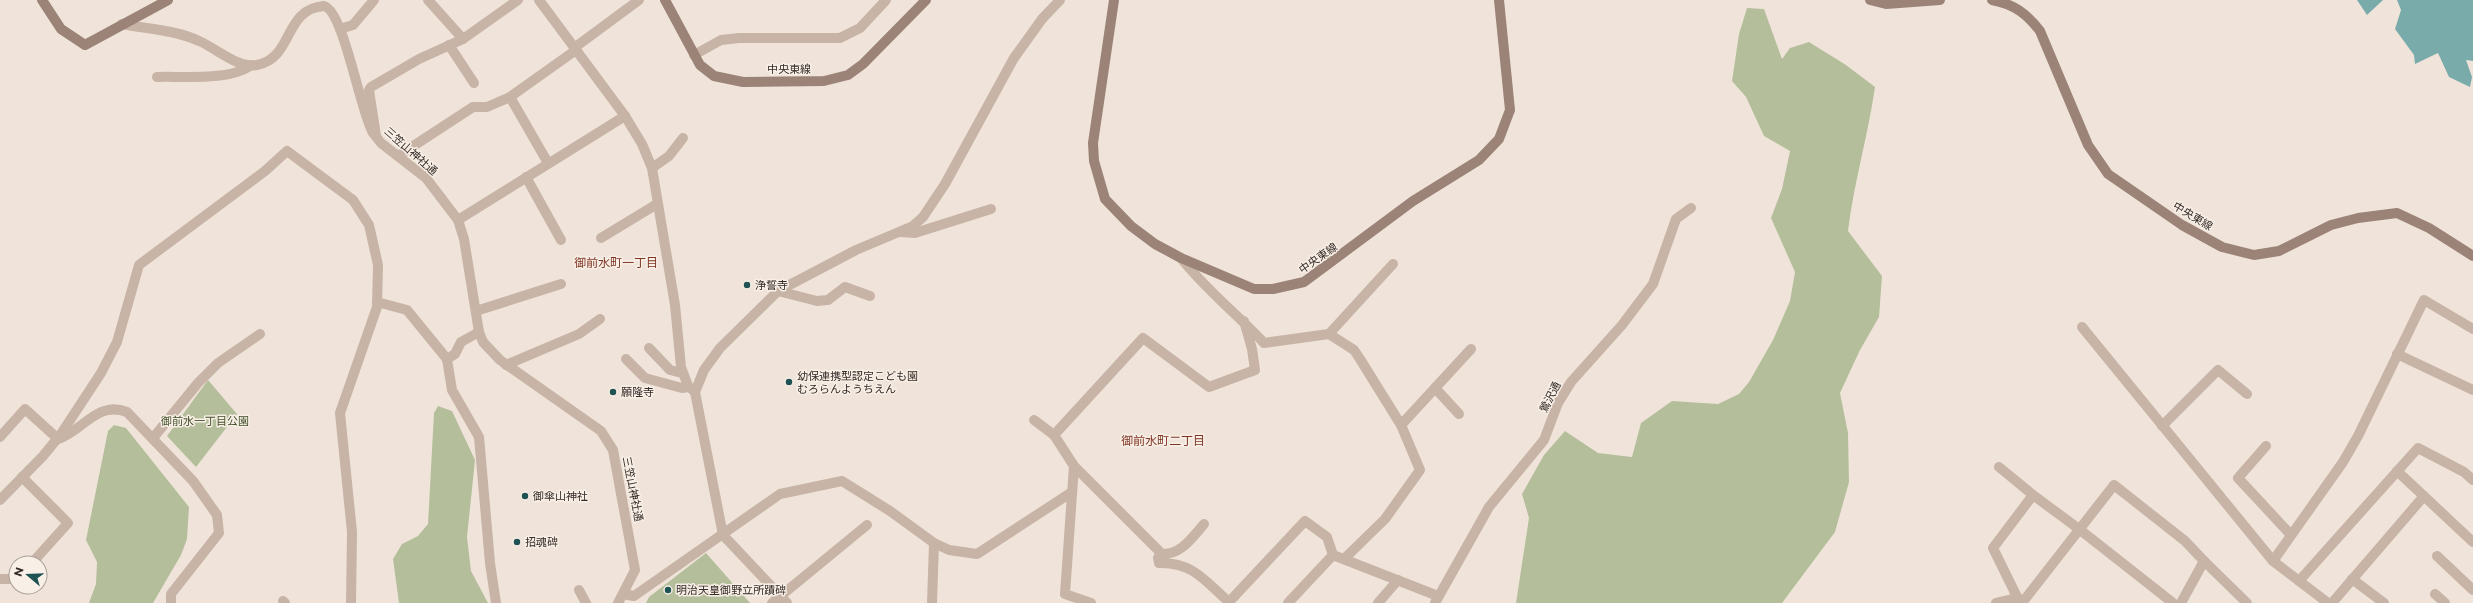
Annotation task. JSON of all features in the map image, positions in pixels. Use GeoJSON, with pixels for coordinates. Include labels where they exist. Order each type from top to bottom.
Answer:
{"type":"FeatureCollection","features":[{"type":"Feature","properties":{"kind":"main road"},"geometry":{"type":"LineString","coordinates":[[42,0],[61,29],[85,45],[168,0]]}},
{"type":"Feature","properties":{"kind":"main road","name":"中央東線"},"geometry":{"type":"LineString","coordinates":[[665,0],[700,65],[714,76],[733,82],[818,81],[837,79],[863,64],[926,0]]}},
{"type":"Feature","properties":{"kind":"main road","name":"中央東線"},"geometry":{"type":"LineString","coordinates":[[1114,0],[1093,143],[1094,161],[1105,199],[1131,226],[1156,244],[1181,258],[1254,289],[1273,289],[1304,282],[1413,201],[1479,160],[1499,139],[1510,110],[1499,0]]}},
{"type":"Feature","properties":{"kind":"main road"},"geometry":{"type":"LineString","coordinates":[[1870,0],[1886,4],[1940,0]]}},
{"type":"Feature","properties":{"kind":"main road","name":"中央東線"},"geometry":{"type":"LineString","coordinates":[[1992,0],[2015,7],[2032,20],[2040,31],[2088,145],[2108,174],[2182,226],[2222,247],[2242,254],[2266,254],[2279,251],[2330,225],[2358,218],[2397,213],[2429,228],[2473,256]]}},
{"type":"Feature","properties":{"kind":"street","name":"三笠山神社通"},"geometry":{"type":"LineString","coordinates":[[332,0],[333,12],[340,29],[368,124],[376,138],[426,178],[458,220],[464,238],[479,332],[483,342],[506,364],[601,431],[613,450],[635,566],[633,575],[620,599]]}},
{"type":"Feature","properties":{"kind":"street"},"geometry":{"type":"LineString","coordinates":[[340,29],[353,25],[374,0]]}},
{"type":"Feature","properties":{"kind":"street"},"geometry":{"type":"LineString","coordinates":[[428,0],[463,39]]}},
{"type":"Feature","properties":{"kind":"street"},"geometry":{"type":"LineString","coordinates":[[376,138],[369,90],[371,87],[419,59],[463,39],[518,0]]}},
{"type":"Feature","properties":{"kind":"street"},"geometry":{"type":"LineString","coordinates":[[539,0],[625,116],[642,144],[652,168],[675,305],[682,373],[692,389],[723,535],[784,600]]}},
{"type":"Feature","properties":{"kind":"street"},"geometry":{"type":"LineString","coordinates":[[398,156],[473,106],[487,107],[510,97],[639,0]]}},
{"type":"Feature","properties":{"kind":"street"},"geometry":{"type":"LineString","coordinates":[[694,55],[721,40],[739,38],[840,38],[860,28],[886,0]]}},
{"type":"Feature","properties":{"kind":"street"},"geometry":{"type":"LineString","coordinates":[[692,389],[720,348],[778,291],[856,250],[913,226],[933,203],[1014,58],[1042,19],[1060,0]]}},
{"type":"Feature","properties":{"kind":"street"},"geometry":{"type":"LineString","coordinates":[[156,77],[232,74],[245,70],[251,65],[265,62],[278,54],[298,18],[306,10],[324,6],[333,12]]}},
{"type":"Feature","properties":{"kind":"street"},"geometry":{"type":"LineString","coordinates":[[122,24],[198,40],[237,61],[251,65]]}},
{"type":"Feature","properties":{"kind":"street"},"geometry":{"type":"LineString","coordinates":[[448,45],[474,83]]}},
{"type":"Feature","properties":{"kind":"street"},"geometry":{"type":"LineString","coordinates":[[510,97],[548,163]]}},
{"type":"Feature","properties":{"kind":"street"},"geometry":{"type":"LineString","coordinates":[[458,220],[625,116]]}},
{"type":"Feature","properties":{"kind":"street"},"geometry":{"type":"LineString","coordinates":[[652,168],[669,156],[682,138]]}},
{"type":"Feature","properties":{"kind":"street"},"geometry":{"type":"LineString","coordinates":[[0,500],[56,439],[100,373],[117,342],[139,265],[265,171],[287,151],[353,200],[369,225],[378,265],[377,302],[340,413],[352,532],[351,603]]}},
{"type":"Feature","properties":{"kind":"street"},"geometry":{"type":"LineString","coordinates":[[526,177],[561,240]]}},
{"type":"Feature","properties":{"kind":"street"},"geometry":{"type":"LineString","coordinates":[[601,238],[657,204]]}},
{"type":"Feature","properties":{"kind":"street","name":"鶯沢通"},"geometry":{"type":"LineString","coordinates":[[1437,600],[1489,507],[1544,440],[1558,403],[1571,382],[1622,325],[1653,284],[1676,219],[1691,208]]}},
{"type":"Feature","properties":{"kind":"street"},"geometry":{"type":"LineString","coordinates":[[898,232],[915,232],[991,209]]}},
{"type":"Feature","properties":{"kind":"street"},"geometry":{"type":"LineString","coordinates":[[1181,258],[1192,273],[1244,321],[1264,343],[1329,334],[1393,264]]}},
{"type":"Feature","properties":{"kind":"street"},"geometry":{"type":"LineString","coordinates":[[476,311],[561,284]]}},
{"type":"Feature","properties":{"kind":"street"},"geometry":{"type":"LineString","coordinates":[[778,291],[817,301],[828,300],[845,288],[870,296]]}},
{"type":"Feature","properties":{"kind":"street"},"geometry":{"type":"LineString","coordinates":[[2273,561],[2354,443],[2424,300],[2473,329]]}},
{"type":"Feature","properties":{"kind":"street"},"geometry":{"type":"LineString","coordinates":[[377,302],[407,310],[447,359],[452,390],[476,430],[481,445],[486,522],[496,603]]}},
{"type":"Feature","properties":{"kind":"street"},"geometry":{"type":"LineString","coordinates":[[506,364],[579,334],[600,319]]}},
{"type":"Feature","properties":{"kind":"street"},"geometry":{"type":"LineString","coordinates":[[1054,435],[1143,338],[1209,387],[1255,370],[1252,349],[1244,321]]}},
{"type":"Feature","properties":{"kind":"street"},"geometry":{"type":"LineString","coordinates":[[2082,327],[2273,561],[2328,603]]}},
{"type":"Feature","properties":{"kind":"street"},"geometry":{"type":"LineString","coordinates":[[447,359],[456,354],[461,342],[479,332]]}},
{"type":"Feature","properties":{"kind":"street"},"geometry":{"type":"LineString","coordinates":[[153,438],[198,383],[218,363],[260,334]]}},
{"type":"Feature","properties":{"kind":"street"},"geometry":{"type":"LineString","coordinates":[[1329,334],[1354,350],[1360,358],[1401,425],[1420,470],[1385,519],[1345,558]]}},
{"type":"Feature","properties":{"kind":"street"},"geometry":{"type":"LineString","coordinates":[[649,348],[670,370],[682,373]]}},
{"type":"Feature","properties":{"kind":"street"},"geometry":{"type":"LineString","coordinates":[[1401,425],[1471,349]]}},
{"type":"Feature","properties":{"kind":"street"},"geometry":{"type":"LineString","coordinates":[[2397,354],[2473,390]]}},
{"type":"Feature","properties":{"kind":"street"},"geometry":{"type":"LineString","coordinates":[[626,359],[645,378],[682,388],[692,389]]}},
{"type":"Feature","properties":{"kind":"street"},"geometry":{"type":"LineString","coordinates":[[2162,426],[2218,370],[2247,394]]}},
{"type":"Feature","properties":{"kind":"street"},"geometry":{"type":"LineString","coordinates":[[1435,388],[1459,414]]}},
{"type":"Feature","properties":{"kind":"street"},"geometry":{"type":"LineString","coordinates":[[56,439],[66,437],[101,411],[115,408],[127,412],[193,481],[218,515],[219,533],[171,594],[171,603]]}},
{"type":"Feature","properties":{"kind":"street"},"geometry":{"type":"LineString","coordinates":[[0,437],[26,409],[56,439]]}},
{"type":"Feature","properties":{"kind":"street"},"geometry":{"type":"LineString","coordinates":[[1034,420],[1054,435],[1074,466],[1162,554],[1170,555],[1180,550],[1204,524]]}},
{"type":"Feature","properties":{"kind":"street"},"geometry":{"type":"LineString","coordinates":[[2266,446],[2238,478],[2291,535]]}},
{"type":"Feature","properties":{"kind":"street"},"geometry":{"type":"LineString","coordinates":[[2299,581],[2418,448],[2464,472],[2473,480]]}},
{"type":"Feature","properties":{"kind":"street"},"geometry":{"type":"LineString","coordinates":[[1074,466],[1065,599],[1091,603]]}},
{"type":"Feature","properties":{"kind":"street"},"geometry":{"type":"LineString","coordinates":[[1999,467],[2033,495],[2080,528],[2173,603]]}},
{"type":"Feature","properties":{"kind":"street"},"geometry":{"type":"LineString","coordinates":[[2397,470],[2473,542]]}},
{"type":"Feature","properties":{"kind":"street"},"geometry":{"type":"LineString","coordinates":[[22,477],[68,524],[39,555]]}},
{"type":"Feature","properties":{"kind":"street"},"geometry":{"type":"LineString","coordinates":[[620,599],[634,596],[780,494],[842,481],[890,511],[934,544],[949,550],[977,554],[1072,492]]}},
{"type":"Feature","properties":{"kind":"street"},"geometry":{"type":"LineString","coordinates":[[1996,603],[2020,601],[2114,485],[2185,542],[2248,603]]}},
{"type":"Feature","properties":{"kind":"street"},"geometry":{"type":"LineString","coordinates":[[2020,601],[1993,548],[2033,495]]}},
{"type":"Feature","properties":{"kind":"street"},"geometry":{"type":"LineString","coordinates":[[2332,603],[2424,496]]}},
{"type":"Feature","properties":{"kind":"street"},"geometry":{"type":"LineString","coordinates":[[1162,554],[1158,558],[1159,563],[1176,562],[1188,567],[1229,602],[1305,521],[1327,536],[1333,555]]}},
{"type":"Feature","properties":{"kind":"street"},"geometry":{"type":"LineString","coordinates":[[772,603],[784,600],[867,525]]}},
{"type":"Feature","properties":{"kind":"street"},"geometry":{"type":"LineString","coordinates":[[932,603],[934,544]]}},
{"type":"Feature","properties":{"kind":"street"},"geometry":{"type":"LineString","coordinates":[[1333,555],[1345,558],[1398,580],[1437,600]]}},
{"type":"Feature","properties":{"kind":"street"},"geometry":{"type":"LineString","coordinates":[[1288,603],[1333,555]]}},
{"type":"Feature","properties":{"kind":"street"},"geometry":{"type":"LineString","coordinates":[[2437,556],[2473,590]]}},
{"type":"Feature","properties":{"kind":"street"},"geometry":{"type":"LineString","coordinates":[[2181,603],[2204,561]]}},
{"type":"Feature","properties":{"kind":"street"},"geometry":{"type":"LineString","coordinates":[[2352,579],[2384,603]]}},
{"type":"Feature","properties":{"kind":"street"},"geometry":{"type":"LineString","coordinates":[[1378,603],[1398,580]]}},
{"type":"Feature","properties":{"kind":"street"},"geometry":{"type":"LineString","coordinates":[[579,590],[586,603]]}},
{"type":"Feature","properties":{"kind":"street"},"geometry":{"type":"LineString","coordinates":[[2435,594],[2445,603]]}},
{"type":"Feature","properties":{"kind":"green space"},"geometry":{"type":"Polygon","coordinates":[[[1747,8],[1764,9],[1782,59],[1790,48],[1809,42],[1846,65],[1875,87],[1848,231],[1882,276],[1879,317],[1860,350],[1840,393],[1848,433],[1849,482],[1835,532],[1782,603],[1516,603],[1529,518],[1522,494],[1544,455],[1565,431],[1598,453],[1632,457],[1641,423],[1672,401],[1718,404],[1739,394],[1749,382],[1773,340],[1790,301],[1795,272],[1771,218],[1782,189],[1790,151],[1764,136],[1746,97],[1732,81],[1739,34],[1747,8]]]}},
{"type":"Feature","properties":{"kind":"green space","name":"御前水一丁目公園"},"geometry":{"type":"Polygon","coordinates":[[[208,380],[237,414],[196,467],[167,436],[208,380]]]}},
{"type":"Feature","properties":{"kind":"green space"},"geometry":{"type":"Polygon","coordinates":[[[438,406],[452,411],[475,460],[467,537],[471,571],[488,603],[399,603],[393,559],[402,544],[418,536],[428,524],[434,413],[438,406]]]}},
{"type":"Feature","properties":{"kind":"green space"},"geometry":{"type":"Polygon","coordinates":[[[114,425],[126,428],[189,507],[187,539],[181,555],[153,603],[89,603],[96,584],[97,562],[86,540],[108,431],[114,425]]]}},
{"type":"Feature","properties":{"kind":"green space"},"geometry":{"type":"Polygon","coordinates":[[[706,553],[750,603],[646,603],[649,597],[706,553]]]}},
{"type":"Feature","properties":{"kind":"water"},"geometry":{"type":"Polygon","coordinates":[[[2357,0],[2383,0],[2367,15],[2357,0]]]}},
{"type":"Feature","properties":{"kind":"water"},"geometry":{"type":"Polygon","coordinates":[[[2397,0],[2473,0],[2473,61],[2466,60],[2472,77],[2470,87],[2449,77],[2438,53],[2415,64],[2414,55],[2395,29],[2401,10],[2397,0]]]}},
{"type":"Feature","properties":{"kind":"place","name":"浄誓寺"},"geometry":{"type":"Point","coordinates":[747,285]}},
{"type":"Feature","properties":{"kind":"place","name":"幼保連携型認定こども園 むろらんようちえん"},"geometry":{"type":"Point","coordinates":[789,382]}},
{"type":"Feature","properties":{"kind":"place","name":"願隆寺"},"geometry":{"type":"Point","coordinates":[613,392]}},
{"type":"Feature","properties":{"kind":"place","name":"御傘山神社"},"geometry":{"type":"Point","coordinates":[525,496]}},
{"type":"Feature","properties":{"kind":"place","name":"招魂碑"},"geometry":{"type":"Point","coordinates":[517,542]}},
{"type":"Feature","properties":{"kind":"place","name":"明治天皇御野立所蹟碑"},"geometry":{"type":"Point","coordinates":[668,590]}},
{"type":"Feature","properties":{"kind":"district","name":"御前水町一丁目"},"geometry":{"type":"Point","coordinates":[616,262]}},
{"type":"Feature","properties":{"kind":"district","name":"御前水町二丁目"},"geometry":{"type":"Point","coordinates":[1163,440]}}]}
